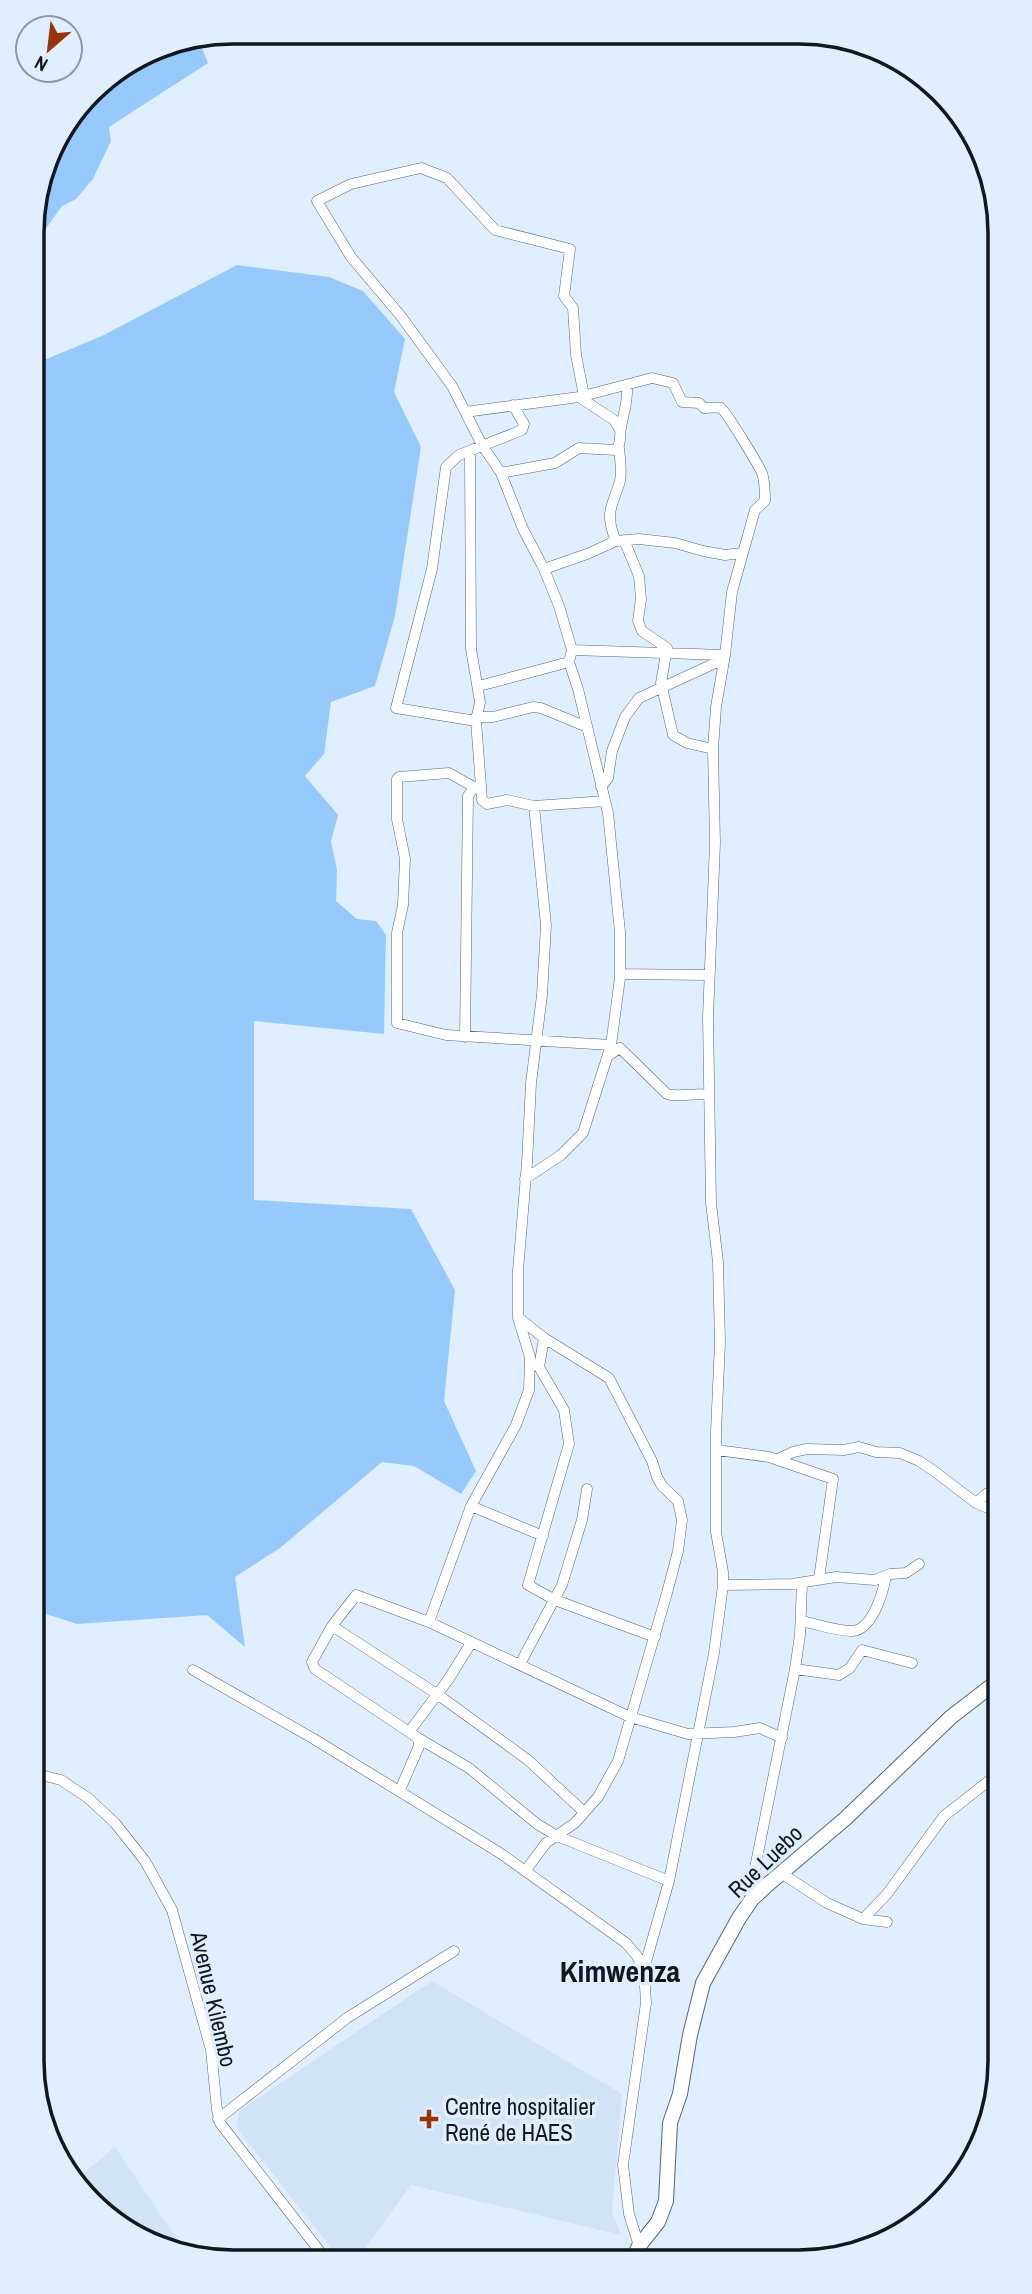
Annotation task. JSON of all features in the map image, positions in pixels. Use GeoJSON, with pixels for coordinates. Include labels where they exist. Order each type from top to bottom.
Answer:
{"type":"FeatureCollection","features":[{"type":"Feature","properties":{"kind":"street"},"geometry":{"type":"LineString","coordinates":[[525,1179],[561,1155],[583,1133],[611,1045],[620,974],[620,932],[605,801],[579,689],[569,662],[572,650],[559,606],[523,529],[501,473],[482,445],[452,386],[426,348],[351,257],[317,201],[351,184],[421,169],[447,178],[465,194],[495,230],[570,249],[564,296],[573,308],[582,396],[614,420],[620,430]]}},
{"type":"Feature","properties":{"kind":"street"},"geometry":{"type":"LineString","coordinates":[[465,412],[582,396],[652,378],[671,382],[682,402],[699,403],[704,408],[726,411],[739,437],[753,454],[763,476],[765,501],[755,510],[732,592],[713,749],[716,843],[708,975],[709,1094],[711,1203],[718,1262],[720,1342],[716,1532],[723,1585],[714,1653],[669,1881],[659,1921],[646,1954],[644,1969],[646,2003],[623,2165],[637,2250]]}},
{"type":"Feature","properties":{"kind":"street"},"geometry":{"type":"LineString","coordinates":[[627,385],[627,407],[620,430],[621,479],[608,512],[610,526],[639,576],[641,599],[638,621],[642,631],[663,644],[667,652],[661,676],[673,735],[677,740],[713,749]]}},
{"type":"Feature","properties":{"kind":"street"},"geometry":{"type":"LineString","coordinates":[[513,405],[524,427],[459,455],[446,467],[432,569],[396,708],[476,719],[493,718],[533,707],[587,727]]}},
{"type":"Feature","properties":{"kind":"street"},"geometry":{"type":"LineString","coordinates":[[501,473],[555,463],[579,448],[619,448]]}},
{"type":"Feature","properties":{"kind":"street"},"geometry":{"type":"LineString","coordinates":[[470,452],[471,649],[480,702],[476,719],[477,789],[483,803],[487,804],[507,800],[534,806],[605,801]]}},
{"type":"Feature","properties":{"kind":"street"},"geometry":{"type":"LineString","coordinates":[[544,569],[620,540],[639,539],[685,545],[725,555],[742,553]]}},
{"type":"Feature","properties":{"kind":"street"},"geometry":{"type":"LineString","coordinates":[[572,650],[667,652],[725,657]]}},
{"type":"Feature","properties":{"kind":"street"},"geometry":{"type":"LineString","coordinates":[[601,787],[608,778],[612,751],[625,717],[639,698],[725,657]]}},
{"type":"Feature","properties":{"kind":"street"},"geometry":{"type":"LineString","coordinates":[[479,686],[569,662]]}},
{"type":"Feature","properties":{"kind":"street"},"geometry":{"type":"LineString","coordinates":[[477,789],[449,773],[397,779],[397,819],[405,859],[403,905],[397,933],[397,1023],[465,1037],[611,1045]]}},
{"type":"Feature","properties":{"kind":"street"},"geometry":{"type":"LineString","coordinates":[[465,1037],[468,796],[477,789]]}},
{"type":"Feature","properties":{"kind":"street"},"geometry":{"type":"LineString","coordinates":[[429,1622],[471,1506],[516,1424],[529,1390],[530,1357],[518,1318],[519,1237],[546,925],[534,806]]}},
{"type":"Feature","properties":{"kind":"street"},"geometry":{"type":"LineString","coordinates":[[620,974],[708,975]]}},
{"type":"Feature","properties":{"kind":"street"},"geometry":{"type":"LineString","coordinates":[[608,1056],[620,1048],[667,1094],[709,1094]]}},
{"type":"Feature","properties":{"kind":"street"},"geometry":{"type":"LineString","coordinates":[[518,1318],[544,1338],[609,1378],[662,1486],[678,1501],[681,1520],[678,1551],[618,1761],[603,1790],[575,1823],[546,1843],[526,1870]]}},
{"type":"Feature","properties":{"kind":"street"},"geometry":{"type":"LineString","coordinates":[[544,1338],[539,1367],[564,1410],[569,1444],[528,1585],[555,1600],[655,1637]]}},
{"type":"Feature","properties":{"kind":"street"},"geometry":{"type":"LineString","coordinates":[[778,1459],[807,1449],[844,1450],[859,1447],[876,1452],[900,1453],[934,1471],[976,1503],[988,1508]]}},
{"type":"Feature","properties":{"kind":"street"},"geometry":{"type":"LineString","coordinates":[[807,1449],[806,1459],[816,1471]]}},
{"type":"Feature","properties":{"kind":"street"},"geometry":{"type":"LineString","coordinates":[[717,1450],[778,1459],[831,1477],[835,1482],[819,1579]]}},
{"type":"Feature","properties":{"kind":"street"},"geometry":{"type":"LineString","coordinates":[[520,1664],[555,1600],[579,1530],[587,1489]]}},
{"type":"Feature","properties":{"kind":"street"},"geometry":{"type":"LineString","coordinates":[[976,1503],[988,1493]]}},
{"type":"Feature","properties":{"kind":"street"},"geometry":{"type":"LineString","coordinates":[[471,1506],[543,1536]]}},
{"type":"Feature","properties":{"kind":"street"},"geometry":{"type":"LineString","coordinates":[[723,1585],[802,1583],[836,1577],[875,1580],[905,1573],[919,1564]]}},
{"type":"Feature","properties":{"kind":"street"},"geometry":{"type":"LineString","coordinates":[[801,1622],[850,1631],[861,1628],[875,1611],[886,1576]]}},
{"type":"Feature","properties":{"kind":"street"},"geometry":{"type":"LineString","coordinates":[[752,1899],[754,1872],[795,1669],[801,1622],[802,1583]]}},
{"type":"Feature","properties":{"kind":"street"},"geometry":{"type":"LineString","coordinates":[[669,1881],[557,1836],[520,1812],[469,1768],[414,1735],[312,1666],[332,1626],[356,1595],[429,1622],[630,1717],[688,1734],[760,1728],[782,1738]]}},
{"type":"Feature","properties":{"kind":"street"},"geometry":{"type":"LineString","coordinates":[[332,1626],[437,1694],[528,1760],[584,1812]]}},
{"type":"Feature","properties":{"kind":"street"},"geometry":{"type":"LineString","coordinates":[[414,1735],[471,1643]]}},
{"type":"Feature","properties":{"kind":"street"},"geometry":{"type":"LineString","coordinates":[[795,1669],[839,1675],[850,1668],[862,1650],[912,1663]]}},
{"type":"Feature","properties":{"kind":"street"},"geometry":{"type":"LineString","coordinates":[[192,1670],[400,1790],[526,1870],[626,1943],[644,1969]]}},
{"type":"Feature","properties":{"kind":"street","name":"Rue Luebo"},"geometry":{"type":"LineString","coordinates":[[638,2250],[658,2222],[666,2201],[670,2123],[680,2094],[688,2045],[703,1983],[752,1899],[846,1818],[951,1717],[988,1689]]}},
{"type":"Feature","properties":{"kind":"street"},"geometry":{"type":"LineString","coordinates":[[400,1790],[419,1746],[414,1735]]}},
{"type":"Feature","properties":{"kind":"street","name":"Avenue Kilembo"},"geometry":{"type":"LineString","coordinates":[[44,1776],[61,1780],[88,1798],[115,1823],[145,1861],[172,1910],[211,2050],[218,2119]]}},
{"type":"Feature","properties":{"kind":"street"},"geometry":{"type":"LineString","coordinates":[[863,1919],[887,1894],[944,1816],[988,1782]]}},
{"type":"Feature","properties":{"kind":"street"},"geometry":{"type":"LineString","coordinates":[[575,1823],[575,1843]]}},
{"type":"Feature","properties":{"kind":"street"},"geometry":{"type":"LineString","coordinates":[[781,1873],[815,1896],[863,1919],[887,1922]]}},
{"type":"Feature","properties":{"kind":"street"},"geometry":{"type":"LineString","coordinates":[[319,2250],[218,2119],[347,2018],[454,1951]]}},
{"type":"Feature","properties":{"kind":"shaded area"},"geometry":{"type":"Polygon","coordinates":[[[201,46],[208,63],[109,127],[111,141],[93,179],[76,199],[62,206],[44,231],[45,208],[58,160],[69,138],[91,108],[108,91],[138,69],[160,58],[201,46]]]}},
{"type":"Feature","properties":{"kind":"shaded area"},"geometry":{"type":"Polygon","coordinates":[[[237,265],[329,277],[363,291],[405,339],[394,392],[421,447],[395,616],[375,686],[331,702],[324,754],[305,776],[338,815],[331,841],[337,870],[336,901],[357,919],[376,921],[386,935],[384,1034],[254,1021],[254,1200],[411,1209],[455,1290],[444,1401],[476,1471],[461,1494],[414,1466],[382,1462],[280,1548],[235,1577],[245,1647],[207,1615],[77,1624],[44,1613],[44,360],[102,336],[237,265]]]}},
{"type":"Feature","properties":{"kind":"shaded area","name":"Centre hospitalier René de HAES"},"geometry":{"type":"Polygon","coordinates":[[[432,1981],[622,2094],[612,2212],[621,2235],[411,2185],[364,2250],[333,2250],[237,2128],[239,2111],[432,1981]]]}},
{"type":"Feature","properties":{"kind":"shaded area"},"geometry":{"type":"Polygon","coordinates":[[[115,2147],[179,2242],[149,2231],[128,2218],[108,2203],[82,2174],[115,2147]]]}},
{"type":"Feature","properties":{"kind":"place","name":"Centre hospitalier René de HAES"},"geometry":{"type":"Point","coordinates":[429,2119]}},
{"type":"Feature","properties":{"kind":"district","name":"Kimwenza"},"geometry":{"type":"Point","coordinates":[620,1971]}}]}
